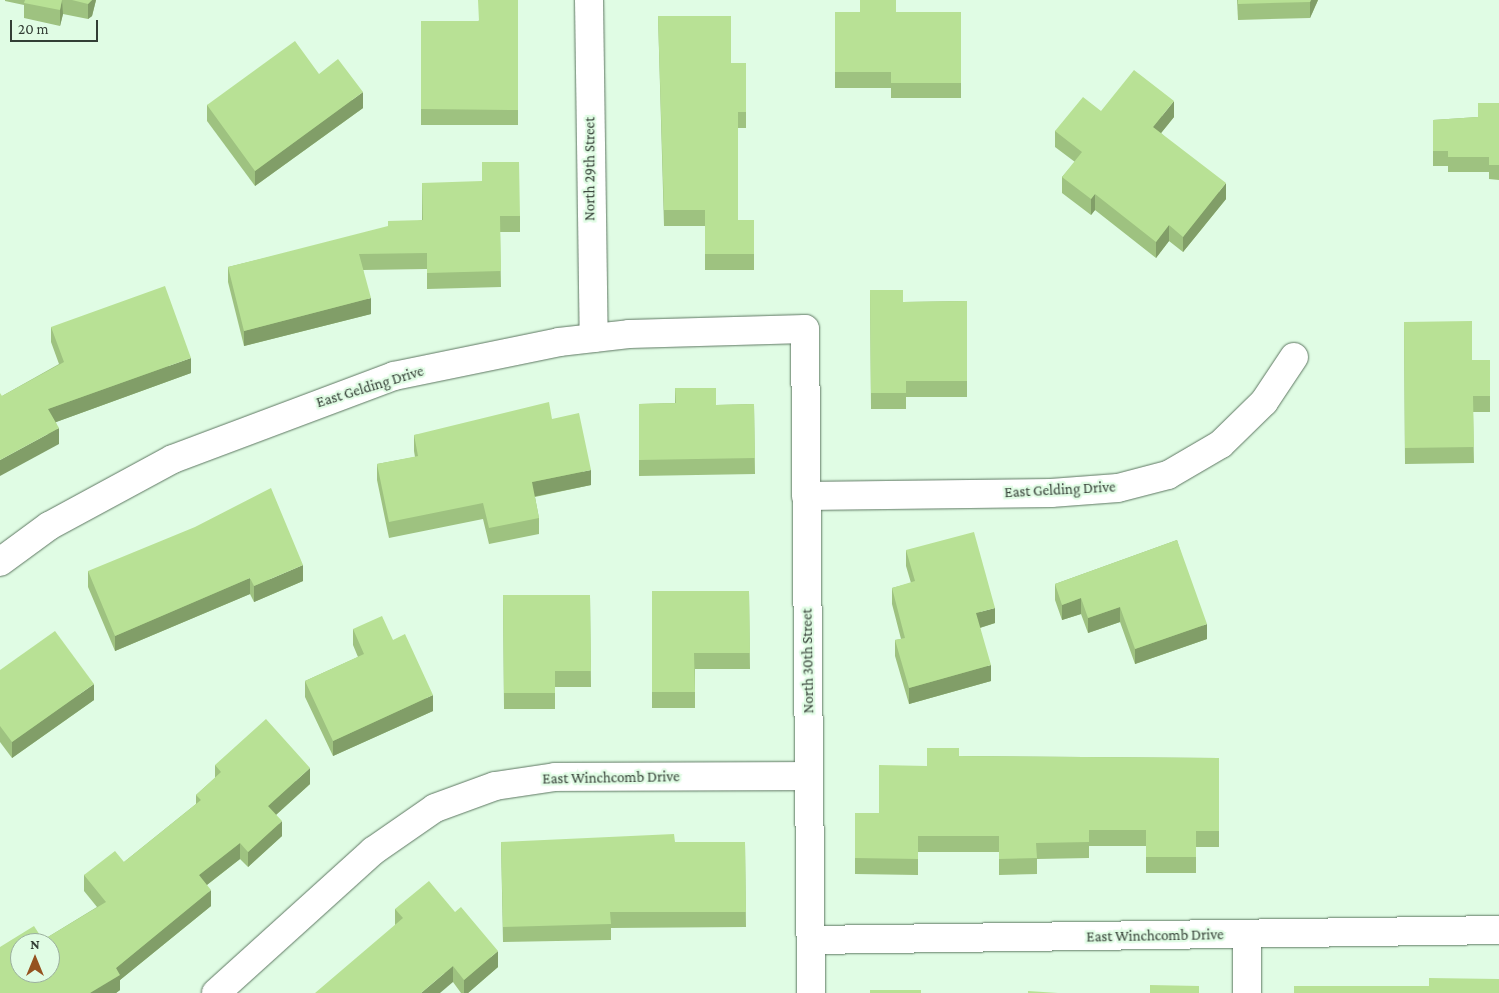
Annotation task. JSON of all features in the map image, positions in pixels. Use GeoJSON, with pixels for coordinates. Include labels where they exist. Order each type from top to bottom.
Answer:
{"type":"FeatureCollection","features":[{"type":"Feature","properties":{"kind":"street","name":"North 29th Street"},"geometry":{"type":"LineString","coordinates":[[589,0],[594,338]]}},
{"type":"Feature","properties":{"kind":"street","name":"East Gelding Drive"},"geometry":{"type":"LineString","coordinates":[[0,562],[49,526],[173,459],[313,404],[394,376],[594,338],[805,329]]}},
{"type":"Feature","properties":{"kind":"street","name":"North 30th Street"},"geometry":{"type":"LineString","coordinates":[[805,329],[811,993]]}},
{"type":"Feature","properties":{"kind":"street","name":"East Gelding Drive"},"geometry":{"type":"LineString","coordinates":[[806,496],[1051,493],[1118,488],[1168,475],[1221,444],[1264,402],[1294,358]]}},
{"type":"Feature","properties":{"kind":"street","name":"East Winchcomb Drive"},"geometry":{"type":"LineString","coordinates":[[216,993],[373,851],[435,808],[496,786],[555,777],[810,776]]}},
{"type":"Feature","properties":{"kind":"street","name":"East Winchcomb Drive"},"geometry":{"type":"LineString","coordinates":[[811,940],[1499,930]]}},
{"type":"Feature","properties":{"kind":"street"},"geometry":{"type":"LineString","coordinates":[[1247,935],[1247,993]]}},
{"type":"Feature","properties":{"kind":"building"},"geometry":{"type":"Polygon","coordinates":[[[25,0],[62,0],[60,10],[24,3],[25,0]]]}},
{"type":"Feature","properties":{"kind":"building"},"geometry":{"type":"Polygon","coordinates":[[[72,0],[92,0],[88,4],[72,0]]]}},
{"type":"Feature","properties":{"kind":"building"},"geometry":{"type":"Polygon","coordinates":[[[478,0],[518,0],[518,110],[421,109],[421,21],[479,21],[478,0]]]}},
{"type":"Feature","properties":{"kind":"building"},"geometry":{"type":"Polygon","coordinates":[[[860,0],[896,0],[896,12],[961,12],[961,83],[891,83],[891,72],[835,72],[835,12],[860,12],[860,0]]]}},
{"type":"Feature","properties":{"kind":"building"},"geometry":{"type":"Polygon","coordinates":[[[1238,0],[1311,0],[1310,2],[1238,4],[1238,0]]]}},
{"type":"Feature","properties":{"kind":"building"},"geometry":{"type":"Polygon","coordinates":[[[658,16],[731,16],[731,63],[746,63],[746,112],[738,112],[738,220],[754,220],[754,254],[705,254],[705,210],[664,210],[658,16]]]}},
{"type":"Feature","properties":{"kind":"building"},"geometry":{"type":"Polygon","coordinates":[[[295,41],[319,74],[338,59],[363,92],[255,171],[207,105],[295,41]]]}},
{"type":"Feature","properties":{"kind":"building"},"geometry":{"type":"Polygon","coordinates":[[[1134,70],[1174,101],[1153,127],[1226,183],[1183,237],[1169,225],[1156,242],[1095,194],[1091,199],[1062,177],[1082,152],[1055,131],[1083,97],[1101,111],[1134,70]]]}},
{"type":"Feature","properties":{"kind":"building"},"geometry":{"type":"Polygon","coordinates":[[[1478,103],[1499,103],[1499,165],[1489,165],[1489,157],[1448,157],[1448,151],[1433,151],[1433,120],[1478,117],[1478,103]]]}},
{"type":"Feature","properties":{"kind":"building"},"geometry":{"type":"Polygon","coordinates":[[[482,162],[519,162],[520,216],[500,216],[501,271],[427,273],[427,253],[359,254],[371,298],[244,331],[228,267],[388,226],[388,221],[423,220],[422,183],[482,181],[482,162]]]}},
{"type":"Feature","properties":{"kind":"building"},"geometry":{"type":"Polygon","coordinates":[[[165,286],[191,358],[48,409],[59,428],[0,460],[0,393],[2,396],[64,362],[51,327],[165,286]]]}},
{"type":"Feature","properties":{"kind":"building"},"geometry":{"type":"Polygon","coordinates":[[[870,290],[903,290],[903,302],[967,301],[967,381],[906,381],[906,393],[871,393],[870,290]]]}},
{"type":"Feature","properties":{"kind":"building"},"geometry":{"type":"Polygon","coordinates":[[[1472,321],[1472,360],[1490,360],[1490,396],[1473,396],[1474,447],[1405,448],[1404,322],[1472,321]]]}},
{"type":"Feature","properties":{"kind":"building"},"geometry":{"type":"Polygon","coordinates":[[[675,388],[716,388],[716,405],[754,404],[755,458],[639,460],[639,404],[676,403],[675,388]]]}},
{"type":"Feature","properties":{"kind":"building"},"geometry":{"type":"Polygon","coordinates":[[[549,402],[552,419],[579,413],[591,470],[532,482],[539,518],[489,528],[483,503],[389,522],[377,464],[418,456],[414,435],[549,402]]]}},
{"type":"Feature","properties":{"kind":"building"},"geometry":{"type":"Polygon","coordinates":[[[271,488],[303,565],[254,586],[250,578],[115,636],[88,571],[195,527],[271,488]]]}},
{"type":"Feature","properties":{"kind":"building"},"geometry":{"type":"Polygon","coordinates":[[[974,532],[995,608],[976,613],[991,665],[909,688],[895,640],[905,638],[892,588],[915,581],[906,550],[974,532]]]}},
{"type":"Feature","properties":{"kind":"building"},"geometry":{"type":"Polygon","coordinates":[[[1177,540],[1207,624],[1135,649],[1120,607],[1088,618],[1081,598],[1062,605],[1055,584],[1177,540]]]}},
{"type":"Feature","properties":{"kind":"building"},"geometry":{"type":"Polygon","coordinates":[[[652,591],[749,591],[750,653],[694,653],[695,692],[652,692],[652,591]]]}},
{"type":"Feature","properties":{"kind":"building"},"geometry":{"type":"Polygon","coordinates":[[[503,595],[590,595],[591,671],[555,671],[555,693],[504,693],[503,595]]]}},
{"type":"Feature","properties":{"kind":"building"},"geometry":{"type":"Polygon","coordinates":[[[382,616],[393,640],[405,634],[433,695],[333,741],[305,681],[364,654],[353,629],[382,616]]]}},
{"type":"Feature","properties":{"kind":"building"},"geometry":{"type":"Polygon","coordinates":[[[55,631],[94,684],[12,742],[0,726],[0,670],[55,631]]]}},
{"type":"Feature","properties":{"kind":"building"},"geometry":{"type":"Polygon","coordinates":[[[266,719],[310,768],[268,806],[282,821],[248,852],[240,843],[199,875],[211,890],[116,968],[120,975],[90,993],[0,993],[0,947],[10,941],[10,983],[60,983],[60,933],[55,933],[106,902],[84,875],[115,851],[124,862],[201,800],[196,795],[221,772],[215,765],[266,719]]]}},
{"type":"Feature","properties":{"kind":"building"},"geometry":{"type":"Polygon","coordinates":[[[927,748],[959,748],[959,756],[1219,758],[1219,831],[1196,831],[1196,857],[1146,857],[1146,830],[1089,830],[1089,842],[1036,843],[1037,858],[999,859],[999,836],[918,836],[918,859],[855,858],[855,813],[879,813],[879,765],[927,766],[927,748]]]}},
{"type":"Feature","properties":{"kind":"building"},"geometry":{"type":"Polygon","coordinates":[[[674,834],[675,842],[745,842],[746,912],[610,912],[611,924],[503,927],[501,842],[674,834]]]}},
{"type":"Feature","properties":{"kind":"building"},"geometry":{"type":"Polygon","coordinates":[[[429,881],[455,912],[461,907],[498,951],[464,980],[453,966],[421,993],[315,993],[403,918],[395,909],[429,881]]]}},
{"type":"Feature","properties":{"kind":"building"},"geometry":{"type":"Polygon","coordinates":[[[34,926],[38,933],[23,933],[34,926]]]}},
{"type":"Feature","properties":{"kind":"building"},"geometry":{"type":"Polygon","coordinates":[[[1429,978],[1499,979],[1499,993],[1294,993],[1294,986],[1429,986],[1429,978]]]}},
{"type":"Feature","properties":{"kind":"building"},"geometry":{"type":"Polygon","coordinates":[[[1150,985],[1199,986],[1199,993],[1150,993],[1150,985]]]}},
{"type":"Feature","properties":{"kind":"building"},"geometry":{"type":"Polygon","coordinates":[[[870,990],[921,990],[921,993],[870,993],[870,990]]]}},
{"type":"Feature","properties":{"kind":"building"},"geometry":{"type":"Polygon","coordinates":[[[1028,991],[1058,993],[1028,993],[1028,991]]]}}]}
